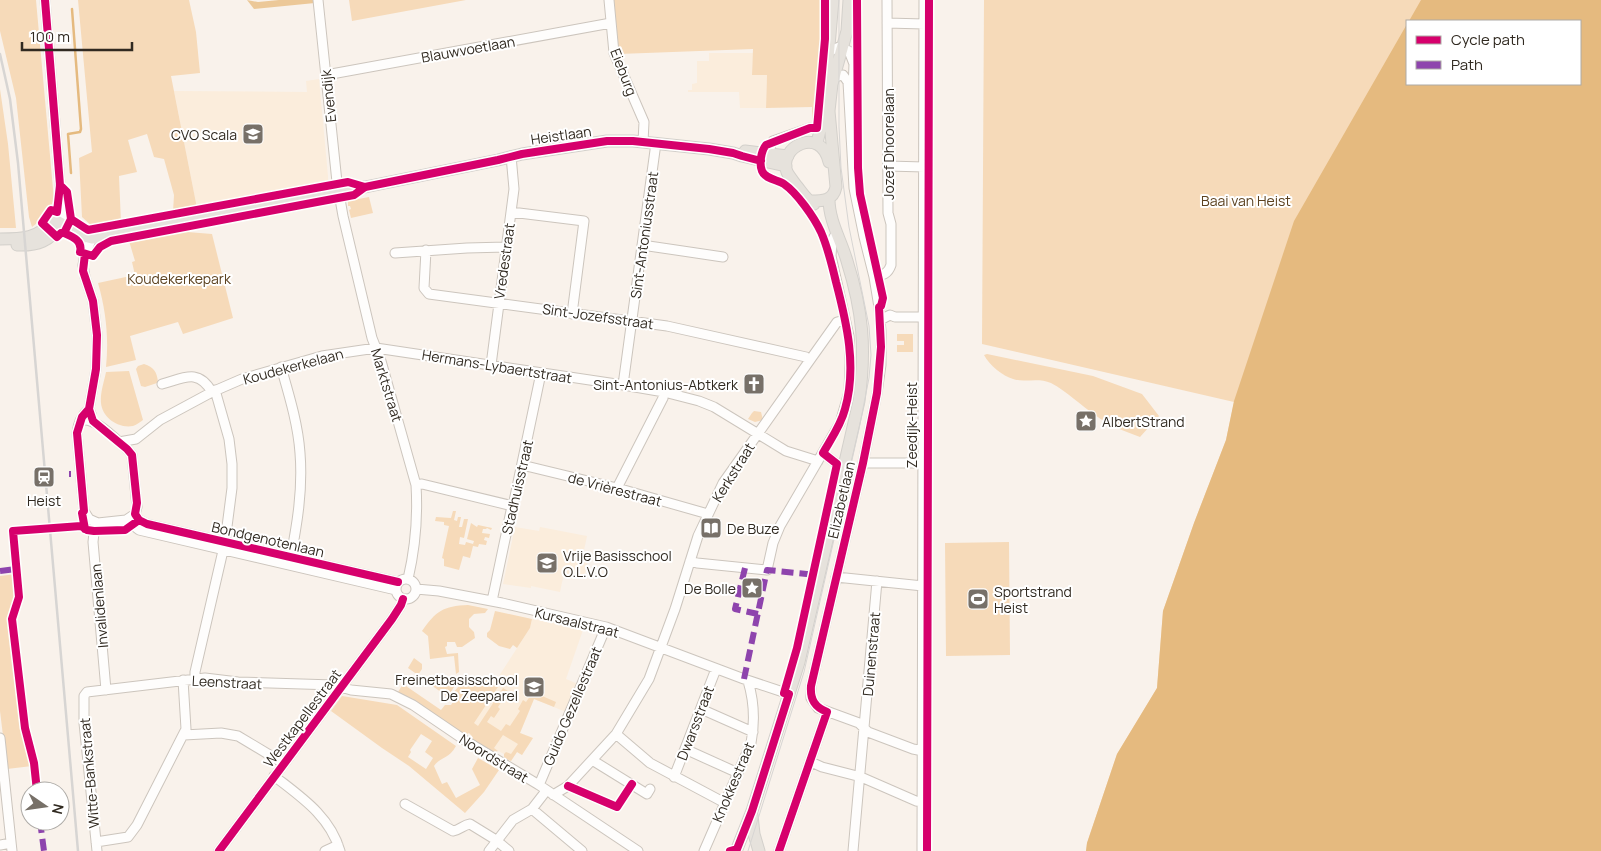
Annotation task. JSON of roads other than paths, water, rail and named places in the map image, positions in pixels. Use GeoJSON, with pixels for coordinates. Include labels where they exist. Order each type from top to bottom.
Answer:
{"type":"FeatureCollection","features":[{"type":"Feature","properties":{"kind":"main road"},"geometry":{"type":"LineString","coordinates":[[817,143],[821,126],[833,0]]}},
{"type":"Feature","properties":{"kind":"main road"},"geometry":{"type":"LineString","coordinates":[[808,201],[829,199],[835,192],[836,173],[829,110],[849,17],[849,0]]}},
{"type":"Feature","properties":{"kind":"main road","name":"Heistlaan"},"geometry":{"type":"LineString","coordinates":[[92,238],[511,156],[607,141],[656,143],[787,161]]}},
{"type":"Feature","properties":{"kind":"main road"},"geometry":{"type":"LineString","coordinates":[[736,850],[752,811],[803,649],[859,401],[864,365],[864,343],[860,310],[853,281],[830,217],[822,208],[808,201],[787,172],[787,161],[798,145],[811,142],[817,143],[827,152],[830,169],[836,173]]}},
{"type":"Feature","properties":{"kind":"main road","name":"Heistlaan"},"geometry":{"type":"LineString","coordinates":[[733,153],[742,151],[769,153],[787,161]]}},
{"type":"Feature","properties":{"kind":"main road"},"geometry":{"type":"LineString","coordinates":[[829,199],[830,217]]}},
{"type":"Feature","properties":{"kind":"main road"},"geometry":{"type":"LineString","coordinates":[[57,221],[84,236],[92,238]]}},
{"type":"Feature","properties":{"kind":"main road"},"geometry":{"type":"LineString","coordinates":[[0,239],[19,239],[33,236],[57,221]]}},
{"type":"Feature","properties":{"kind":"main road"},"geometry":{"type":"LineString","coordinates":[[0,244],[29,245],[41,243],[51,237],[57,221]]}},
{"type":"Feature","properties":{"kind":"main road"},"geometry":{"type":"LineString","coordinates":[[752,811],[752,825],[759,851]]}},
{"type":"Feature","properties":{"kind":"street"},"geometry":{"type":"LineString","coordinates":[[45,0],[60,185],[64,206],[57,221]]}},
{"type":"Feature","properties":{"kind":"street","name":"Evendijk"},"geometry":{"type":"LineString","coordinates":[[318,0],[339,191]]}},
{"type":"Feature","properties":{"kind":"street","name":"Eieburg"},"geometry":{"type":"LineString","coordinates":[[609,0],[616,61],[644,122],[643,142]]}},
{"type":"Feature","properties":{"kind":"street","name":"Jozef Dhoorelaan"},"geometry":{"type":"LineString","coordinates":[[874,277],[884,275],[889,271],[891,265],[891,224],[888,213],[887,0]]}},
{"type":"Feature","properties":{"kind":"street","name":"Zeedijk-Heist"},"geometry":{"type":"LineString","coordinates":[[922,851],[924,0]]}},
{"type":"Feature","properties":{"kind":"street","name":"Blauwvoetlaan"},"geometry":{"type":"LineString","coordinates":[[326,75],[611,24]]}},
{"type":"Feature","properties":{"kind":"street"},"geometry":{"type":"LineString","coordinates":[[887,24],[924,24]]}},
{"type":"Feature","properties":{"kind":"street"},"geometry":{"type":"LineString","coordinates":[[828,52],[834,48],[843,48]]}},
{"type":"Feature","properties":{"kind":"street","name":"Elizabetlaan"},"geometry":{"type":"LineString","coordinates":[[843,48],[852,55],[854,64],[852,149]]}},
{"type":"Feature","properties":{"kind":"street","name":"Elizabetlaan"},"geometry":{"type":"LineString","coordinates":[[827,712],[816,706],[811,698],[811,686],[863,463],[879,379],[881,347],[880,320],[874,277],[857,206],[848,82],[843,75],[835,77]]}},
{"type":"Feature","properties":{"kind":"street"},"geometry":{"type":"LineString","coordinates":[[769,153],[773,141],[810,128]]}},
{"type":"Feature","properties":{"kind":"street","name":"Sint-Antoniusstraat"},"geometry":{"type":"LineString","coordinates":[[622,386],[656,143]]}},
{"type":"Feature","properties":{"kind":"street","name":"Vredestraat"},"geometry":{"type":"LineString","coordinates":[[491,365],[511,212],[514,176],[511,156]]}},
{"type":"Feature","properties":{"kind":"street"},"geometry":{"type":"LineString","coordinates":[[888,166],[924,167]]}},
{"type":"Feature","properties":{"kind":"street","name":"Marktstraat"},"geometry":{"type":"LineString","coordinates":[[339,191],[343,216],[376,348],[416,485],[417,505],[408,579]]}},
{"type":"Feature","properties":{"kind":"street"},"geometry":{"type":"LineString","coordinates":[[511,212],[584,222],[572,314]]}},
{"type":"Feature","properties":{"kind":"street"},"geometry":{"type":"LineString","coordinates":[[690,561],[768,570],[773,543],[780,526],[840,423],[849,392],[850,363],[848,336],[830,256],[832,242],[834,237],[838,235]]}},
{"type":"Feature","properties":{"kind":"street"},"geometry":{"type":"LineString","coordinates":[[92,238],[83,265],[84,277],[93,301],[97,335],[96,369],[89,409],[80,421],[77,433],[86,517],[95,522],[126,520],[135,514],[137,503],[132,455],[136,439]]}},
{"type":"Feature","properties":{"kind":"street"},"geometry":{"type":"LineString","coordinates":[[642,245],[723,257]]}},
{"type":"Feature","properties":{"kind":"street"},"geometry":{"type":"LineString","coordinates":[[395,253],[506,247]]}},
{"type":"Feature","properties":{"kind":"street","name":"Sint-Jozefsstraat"},"geometry":{"type":"LineString","coordinates":[[426,250],[424,288],[429,294],[667,326],[806,357],[810,360]]}},
{"type":"Feature","properties":{"kind":"street"},"geometry":{"type":"LineString","coordinates":[[880,320],[890,315],[895,317],[924,317]]}},
{"type":"Feature","properties":{"kind":"street","name":"Kerkstraat"},"geometry":{"type":"LineString","coordinates":[[546,791],[568,786],[616,734],[649,679],[690,561],[708,514],[724,483],[838,322],[845,320]]}},
{"type":"Feature","properties":{"kind":"street","name":"Hermans-Lybaertstraat"},"geometry":{"type":"LineString","coordinates":[[376,348],[664,392],[699,400],[786,450],[821,457]]}},
{"type":"Feature","properties":{"kind":"street","name":"Koudekerkelaan"},"geometry":{"type":"LineString","coordinates":[[119,442],[136,439],[160,420],[214,391],[242,379],[322,356],[376,348]]}},
{"type":"Feature","properties":{"kind":"street"},"geometry":{"type":"LineString","coordinates":[[281,367],[294,416],[300,459],[300,498],[290,561]]}},
{"type":"Feature","properties":{"kind":"street","name":"Stadhuisstraat"},"geometry":{"type":"LineString","coordinates":[[492,602],[541,373]]}},
{"type":"Feature","properties":{"kind":"street"},"geometry":{"type":"LineString","coordinates":[[162,384],[186,377],[197,378],[204,380],[214,391],[227,427],[232,464],[231,498],[224,546],[195,678]]}},
{"type":"Feature","properties":{"kind":"street"},"geometry":{"type":"LineString","coordinates":[[617,488],[663,398],[664,392]]}},
{"type":"Feature","properties":{"kind":"street"},"geometry":{"type":"LineString","coordinates":[[89,409],[93,421]]}},
{"type":"Feature","properties":{"kind":"street"},"geometry":{"type":"LineString","coordinates":[[80,421],[85,419],[93,421],[132,455]]}},
{"type":"Feature","properties":{"kind":"street"},"geometry":{"type":"LineString","coordinates":[[821,457],[837,464],[841,474]]}},
{"type":"Feature","properties":{"kind":"street"},"geometry":{"type":"LineString","coordinates":[[863,463],[924,463]]}},
{"type":"Feature","properties":{"kind":"street","name":"de Vrièrestraat"},"geometry":{"type":"LineString","coordinates":[[522,465],[617,488],[708,514]]}},
{"type":"Feature","properties":{"kind":"street"},"geometry":{"type":"LineString","coordinates":[[416,485],[422,484],[514,506]]}},
{"type":"Feature","properties":{"kind":"street","name":"Bondgenotenlaan"},"geometry":{"type":"LineString","coordinates":[[135,514],[139,520],[147,524],[224,546]]}},
{"type":"Feature","properties":{"kind":"street","name":"Bondgenotenlaan"},"geometry":{"type":"LineString","coordinates":[[126,520],[139,530],[224,546],[397,586]]}},
{"type":"Feature","properties":{"kind":"street","name":"Invalidenlaan"},"geometry":{"type":"LineString","coordinates":[[95,522],[93,542],[106,690]]}},
{"type":"Feature","properties":{"kind":"street"},"geometry":{"type":"LineString","coordinates":[[836,577],[923,586]]}},
{"type":"Feature","properties":{"kind":"street"},"geometry":{"type":"LineString","coordinates":[[408,579],[415,585],[416,589],[412,597],[399,597],[397,586],[408,579]]}},
{"type":"Feature","properties":{"kind":"street","name":"Duinenstraat"},"geometry":{"type":"LineString","coordinates":[[853,851],[877,581]]}},
{"type":"Feature","properties":{"kind":"street","name":"Kursaalstraat"},"geometry":{"type":"LineString","coordinates":[[416,589],[492,602],[606,627],[748,681],[789,694]]}},
{"type":"Feature","properties":{"kind":"street","name":"Westkapellestraat"},"geometry":{"type":"LineString","coordinates":[[219,851],[392,619],[403,598]]}},
{"type":"Feature","properties":{"kind":"street","name":"Guido Gezellestraat"},"geometry":{"type":"LineString","coordinates":[[546,791],[606,627]]}},
{"type":"Feature","properties":{"kind":"street","name":"Dwarsstraat"},"geometry":{"type":"LineString","coordinates":[[674,777],[716,669]]}},
{"type":"Feature","properties":{"kind":"street","name":"Leenstraat"},"geometry":{"type":"LineString","coordinates":[[84,696],[87,692],[195,678],[238,682],[342,686]]}},
{"type":"Feature","properties":{"kind":"street"},"geometry":{"type":"LineString","coordinates":[[96,846],[128,837],[133,832],[184,735],[186,729],[183,680]]}},
{"type":"Feature","properties":{"kind":"street","name":"Knokkestraat"},"geometry":{"type":"LineString","coordinates":[[704,851],[749,748],[753,732],[753,708],[748,681]]}},
{"type":"Feature","properties":{"kind":"street","name":"Noordstraat"},"geometry":{"type":"LineString","coordinates":[[342,686],[351,690],[391,694],[412,705],[638,851]]}},
{"type":"Feature","properties":{"kind":"street","name":"Witte-Bankstraat"},"geometry":{"type":"LineString","coordinates":[[84,696],[84,723],[96,846]]}},
{"type":"Feature","properties":{"kind":"street"},"geometry":{"type":"LineString","coordinates":[[701,709],[753,732]]}},
{"type":"Feature","properties":{"kind":"street"},"geometry":{"type":"LineString","coordinates":[[779,851],[827,712],[860,723],[868,732],[923,751]]}},
{"type":"Feature","properties":{"kind":"street"},"geometry":{"type":"LineString","coordinates":[[184,735],[221,733],[238,736],[283,763]]}},
{"type":"Feature","properties":{"kind":"street"},"geometry":{"type":"LineString","coordinates":[[616,734],[650,763],[725,802]]}},
{"type":"Feature","properties":{"kind":"street"},"geometry":{"type":"LineString","coordinates":[[0,738],[12,847],[0,845]]}},
{"type":"Feature","properties":{"kind":"street"},"geometry":{"type":"LineString","coordinates":[[685,749],[738,773]]}},
{"type":"Feature","properties":{"kind":"street"},"geometry":{"type":"LineString","coordinates":[[592,760],[647,794],[650,790]]}},
{"type":"Feature","properties":{"kind":"street"},"geometry":{"type":"LineString","coordinates":[[811,762],[822,767],[860,777],[916,801],[923,802]]}},
{"type":"Feature","properties":{"kind":"street"},"geometry":{"type":"LineString","coordinates":[[274,776],[309,802],[329,828],[339,848],[325,851]]}},
{"type":"Feature","properties":{"kind":"street"},"geometry":{"type":"LineString","coordinates":[[489,851],[513,820],[532,809],[546,791]]}},
{"type":"Feature","properties":{"kind":"street"},"geometry":{"type":"LineString","coordinates":[[405,804],[453,831],[457,831],[464,825],[470,824],[496,840],[509,851]]}},
{"type":"Feature","properties":{"kind":"street"},"geometry":{"type":"LineString","coordinates":[[532,809],[582,851]]}},
{"type":"Feature","properties":{"kind":"waterway"},"geometry":{"type":"LineString","coordinates":[[71,173],[68,134],[80,132],[81,129],[72,9]]}},
{"type":"Feature","properties":{"kind":"tram line"},"geometry":{"type":"LineString","coordinates":[[748,851],[804,672],[869,378],[871,355],[869,326],[849,227],[841,168],[839,127],[839,0]]}},
{"type":"Feature","properties":{"kind":"railway"},"geometry":{"type":"LineString","coordinates":[[0,54],[10,99],[18,163],[78,851]]}},
{"type":"Feature","properties":{"kind":"place","name":"CVO Scala"},"geometry":{"type":"Point","coordinates":[253,134]}},
{"type":"Feature","properties":{"kind":"place","name":"Sint-Antonius-Abtkerk"},"geometry":{"type":"Point","coordinates":[754,384]}},
{"type":"Feature","properties":{"kind":"place","name":"AlbertStrand"},"geometry":{"type":"Point","coordinates":[1086,421]}},
{"type":"Feature","properties":{"kind":"place","name":"Heist"},"geometry":{"type":"Point","coordinates":[44,477]}},
{"type":"Feature","properties":{"kind":"place","name":"De Buze"},"geometry":{"type":"Point","coordinates":[711,528]}},
{"type":"Feature","properties":{"kind":"place","name":"Vrije Basisschool O.L.V.O"},"geometry":{"type":"Point","coordinates":[547,563]}},
{"type":"Feature","properties":{"kind":"place","name":"De Bolle"},"geometry":{"type":"Point","coordinates":[752,588]}},
{"type":"Feature","properties":{"kind":"place","name":"Sportstrand Heist"},"geometry":{"type":"Point","coordinates":[978,599]}},
{"type":"Feature","properties":{"kind":"place","name":"Freinetbasisschool De Zeeparel"},"geometry":{"type":"Point","coordinates":[534,687]}},
{"type":"Feature","properties":{"kind":"park label","name":"Baai van Heist"},"geometry":{"type":"Point","coordinates":[1246,200]}},
{"type":"Feature","properties":{"kind":"park label","name":"Koudekerkepark"},"geometry":{"type":"Point","coordinates":[179,278]}}]}
